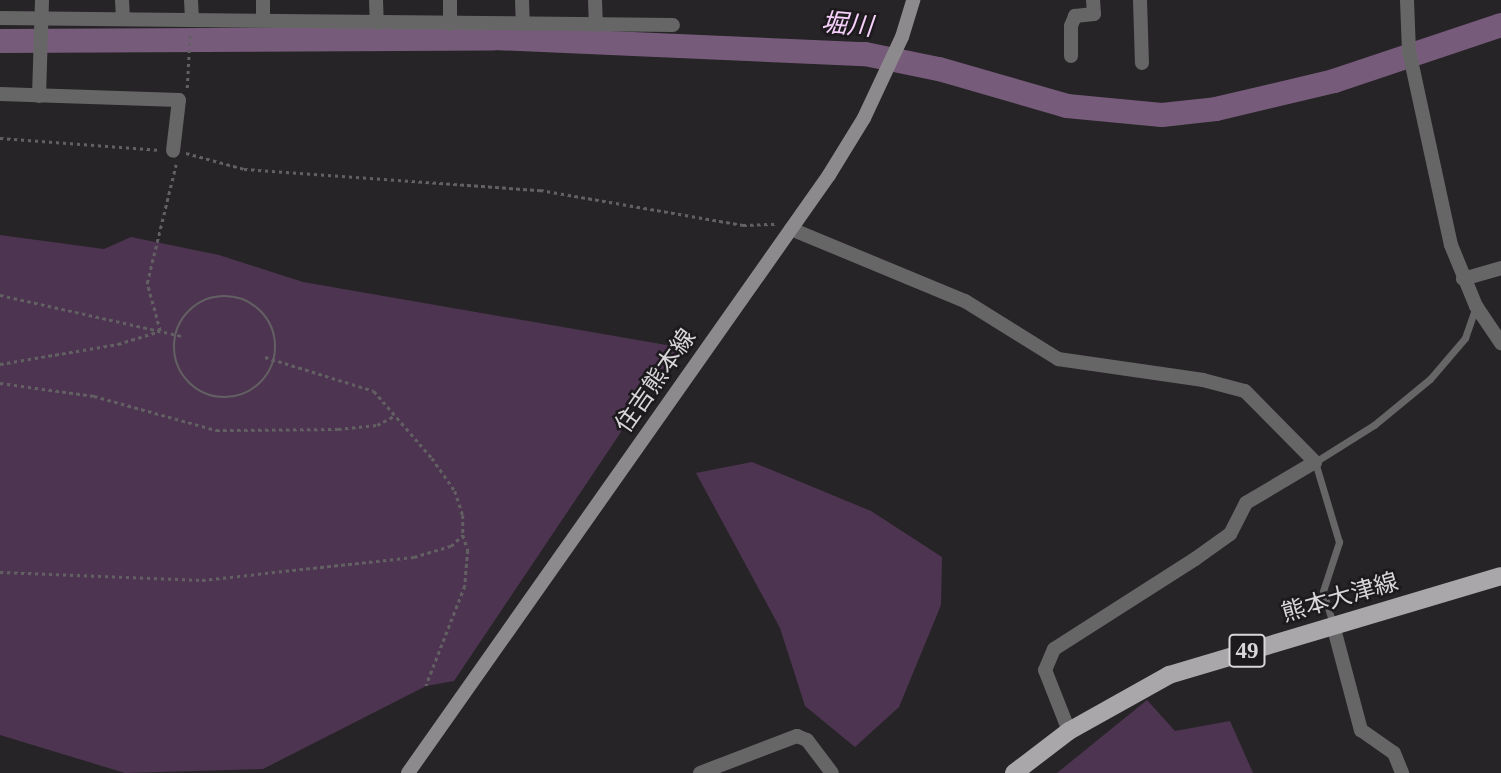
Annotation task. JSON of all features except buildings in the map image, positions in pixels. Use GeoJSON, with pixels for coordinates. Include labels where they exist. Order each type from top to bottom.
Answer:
{"type":"FeatureCollection","features":[{"type":"Feature","properties":{"kind":"main road","name":"住吉熊本線"},"geometry":{"type":"LineString","coordinates":[[408,773],[791,229],[864,118],[902,37],[914,0]]}},
{"type":"Feature","properties":{"kind":"main road","name":"熊本大津線"},"geometry":{"type":"LineString","coordinates":[[1014,773],[1069,731],[1169,675],[1501,576]]}},
{"type":"Feature","properties":{"kind":"street"},"geometry":{"type":"LineString","coordinates":[[39,96],[42,0]]}},
{"type":"Feature","properties":{"kind":"street"},"geometry":{"type":"LineString","coordinates":[[122,0],[123,18]]}},
{"type":"Feature","properties":{"kind":"street"},"geometry":{"type":"LineString","coordinates":[[191,0],[191,20]]}},
{"type":"Feature","properties":{"kind":"street"},"geometry":{"type":"LineString","coordinates":[[263,0],[263,19]]}},
{"type":"Feature","properties":{"kind":"street"},"geometry":{"type":"LineString","coordinates":[[376,0],[377,23]]}},
{"type":"Feature","properties":{"kind":"street"},"geometry":{"type":"LineString","coordinates":[[450,0],[450,24]]}},
{"type":"Feature","properties":{"kind":"street"},"geometry":{"type":"LineString","coordinates":[[522,0],[523,24]]}},
{"type":"Feature","properties":{"kind":"street"},"geometry":{"type":"LineString","coordinates":[[595,0],[596,25]]}},
{"type":"Feature","properties":{"kind":"street"},"geometry":{"type":"LineString","coordinates":[[1071,56],[1071,26],[1075,16],[1094,14],[1093,0]]}},
{"type":"Feature","properties":{"kind":"street"},"geometry":{"type":"LineString","coordinates":[[1140,0],[1142,63]]}},
{"type":"Feature","properties":{"kind":"street"},"geometry":{"type":"LineString","coordinates":[[1407,0],[1409,51],[1451,245],[1476,306],[1501,343]]}},
{"type":"Feature","properties":{"kind":"street"},"geometry":{"type":"LineString","coordinates":[[0,18],[673,25]]}},
{"type":"Feature","properties":{"kind":"street"},"geometry":{"type":"LineString","coordinates":[[0,94],[180,100],[173,150]]}},
{"type":"Feature","properties":{"kind":"street"},"geometry":{"type":"LineString","coordinates":[[791,229],[964,301],[1058,359],[1203,380],[1245,391],[1315,462],[1246,503],[1230,534],[1142,596],[1054,649],[1045,670],[1069,731]]}},
{"type":"Feature","properties":{"kind":"street"},"geometry":{"type":"LineString","coordinates":[[1463,279],[1501,268]]}},
{"type":"Feature","properties":{"kind":"street"},"geometry":{"type":"LineString","coordinates":[[1333,625],[1361,730],[1394,753],[1402,773]]}},
{"type":"Feature","properties":{"kind":"street"},"geometry":{"type":"LineString","coordinates":[[700,773],[797,736],[807,740],[832,773]]}},
{"type":"Feature","properties":{"kind":"lane"},"geometry":{"type":"LineString","coordinates":[[1333,625],[1323,592],[1339,542],[1315,462],[1374,425],[1430,379],[1465,338],[1476,306]]}},
{"type":"Feature","properties":{"kind":"path"},"geometry":{"type":"LineString","coordinates":[[189,57],[191,20]]}},
{"type":"Feature","properties":{"kind":"path"},"geometry":{"type":"LineString","coordinates":[[0,138],[173,150]]}},
{"type":"Feature","properties":{"kind":"path"},"geometry":{"type":"LineString","coordinates":[[160,331],[148,295],[148,272],[178,151],[244,169],[540,190],[743,225],[774,222],[791,229]]}},
{"type":"Feature","properties":{"kind":"path"},"geometry":{"type":"LineString","coordinates":[[0,295],[182,336]]}},
{"type":"Feature","properties":{"kind":"path"},"geometry":{"type":"LineString","coordinates":[[225,296],[242,299],[268,320],[276,344],[275,360],[270,373],[251,392],[239,397],[212,397],[180,373],[175,334],[187,312],[201,302],[225,296]]}},
{"type":"Feature","properties":{"kind":"path"},"geometry":{"type":"LineString","coordinates":[[0,364],[126,343],[160,331]]}},
{"type":"Feature","properties":{"kind":"path"},"geometry":{"type":"LineString","coordinates":[[265,357],[374,391],[432,458],[454,491],[463,515],[463,535],[468,550],[465,586],[426,686]]}},
{"type":"Feature","properties":{"kind":"path"},"geometry":{"type":"LineString","coordinates":[[0,383],[110,399],[216,430],[338,429],[377,425],[394,416]]}},
{"type":"Feature","properties":{"kind":"path"},"geometry":{"type":"LineString","coordinates":[[0,572],[202,580],[414,557],[451,545],[463,535]]}},
{"type":"Feature","properties":{"kind":"shaded area"},"geometry":{"type":"Polygon","coordinates":[[[0,235],[104,249],[131,237],[219,255],[303,282],[678,347],[454,681],[426,686],[263,769],[125,773],[0,735],[0,235]]]}},
{"type":"Feature","properties":{"kind":"shaded area"},"geometry":{"type":"Polygon","coordinates":[[[752,462],[871,511],[942,557],[941,605],[899,707],[855,747],[805,706],[780,628],[696,473],[752,462]]]}},
{"type":"Feature","properties":{"kind":"shaded area"},"geometry":{"type":"Polygon","coordinates":[[[1147,700],[1175,731],[1230,721],[1253,773],[1057,773],[1147,700]]]}},
{"type":"Feature","properties":{"kind":"waterway","name":"堀川"},"geometry":{"type":"LineString","coordinates":[[0,41],[494,38],[865,54],[939,69],[1067,106],[1162,115],[1216,109],[1334,81],[1501,25]]}}]}
